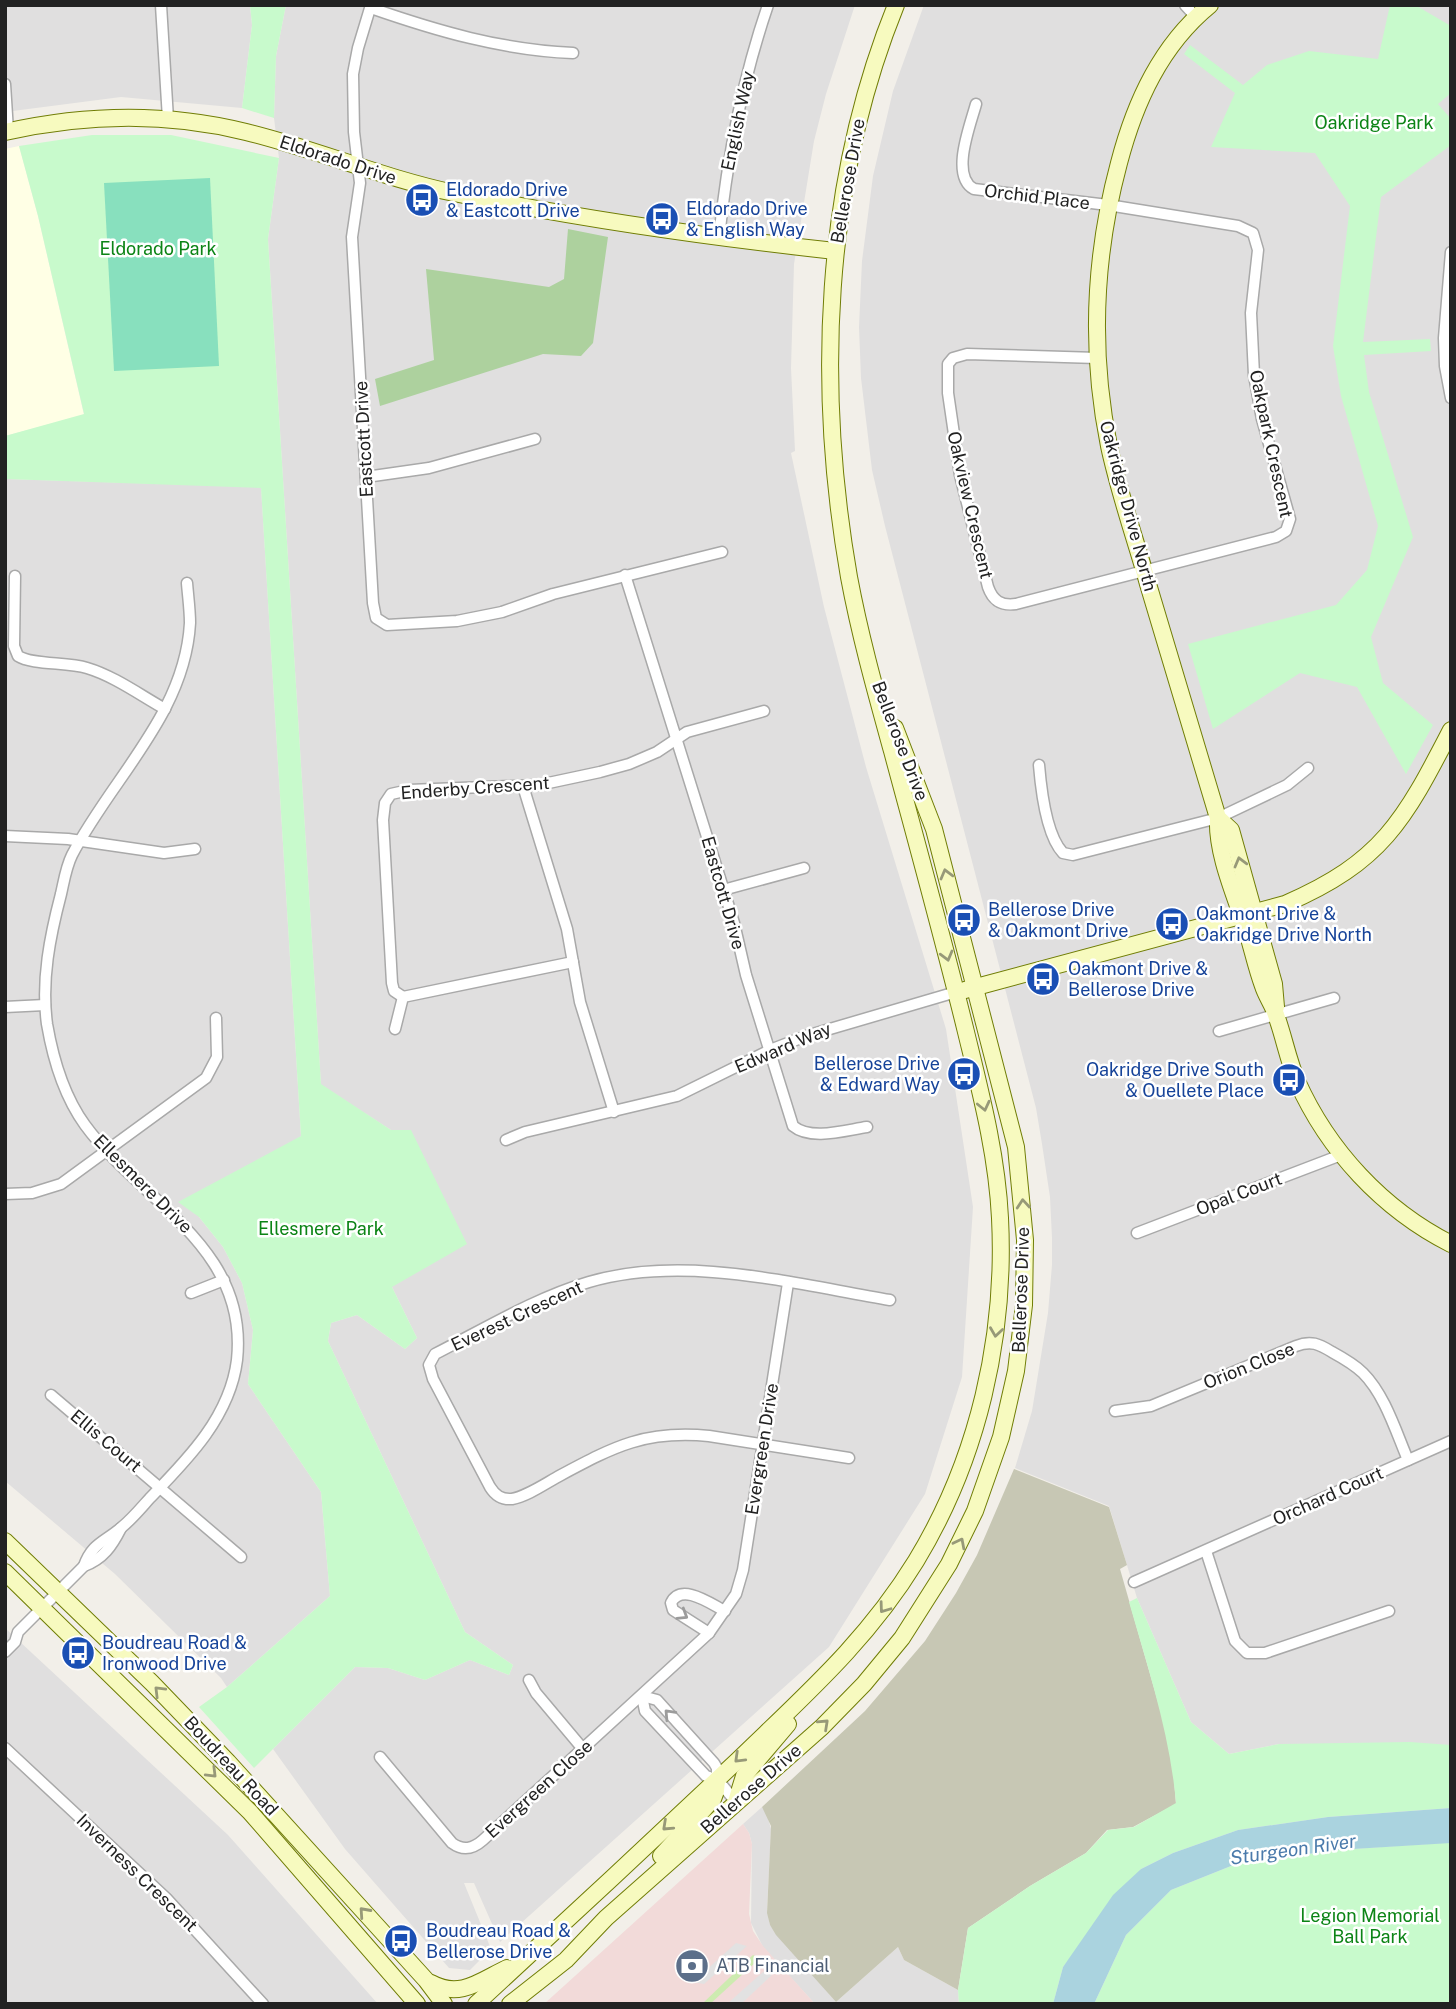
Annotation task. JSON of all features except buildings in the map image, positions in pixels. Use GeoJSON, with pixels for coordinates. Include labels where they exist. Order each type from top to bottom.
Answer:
{"type":"FeatureCollection","features":[{"type":"Feature","properties":{"kind":"main road","name":"Bellerose Drive"},"geometry":{"type":"LineString","coordinates":[[476,2004],[842,1660],[901,1584],[945,1507],[971,1442],[982,1405],[995,1336],[1001,1257],[998,1188],[988,1124],[956,992],[866,654],[850,580],[838,504],[830,370],[835,251],[856,128],[875,60],[896,5]]}},
{"type":"Feature","properties":{"kind":"main road","name":"Oakridge Drive North"},"geometry":{"type":"LineString","coordinates":[[1210,5],[1190,11],[1143,93],[1121,153],[1108,205],[1097,297],[1097,358],[1109,447],[1218,818],[1217,834],[1248,914],[1263,987],[1276,1014],[1296,1080],[1341,1155],[1387,1202],[1451,1244]]}},
{"type":"Feature","properties":{"kind":"main road","name":"Eldorado Drive"},"geometry":{"type":"LineString","coordinates":[[7,132],[56,122],[100,118],[168,119],[246,132],[358,168],[454,193],[719,238],[835,251]]}},
{"type":"Feature","properties":{"kind":"main road","name":"Bellerose Drive"},"geometry":{"type":"LineString","coordinates":[[512,2002],[566,1960],[606,1918],[843,1706],[902,1638],[935,1589],[963,1538],[985,1487],[1001,1437],[1012,1393],[1021,1337],[1026,1273],[1025,1230],[1016,1147],[934,830],[866,654]]}},
{"type":"Feature","properties":{"kind":"main road"},"geometry":{"type":"LineString","coordinates":[[956,992],[1285,904],[1310,893],[1361,862],[1380,844],[1413,801],[1451,730]]}},
{"type":"Feature","properties":{"kind":"main road","name":"Boudreau Road"},"geometry":{"type":"LineString","coordinates":[[5,1541],[220,1753],[426,1980],[444,2004]]}},
{"type":"Feature","properties":{"kind":"main road","name":"Boudreau Road"},"geometry":{"type":"LineString","coordinates":[[5,1572],[250,1812],[412,2000]]}},
{"type":"Feature","properties":{"kind":"main road"},"geometry":{"type":"LineString","coordinates":[[736,1802],[744,1776],[842,1660]]}},
{"type":"Feature","properties":{"kind":"main road"},"geometry":{"type":"LineString","coordinates":[[606,1918],[707,1807],[716,1791],[717,1779]]}},
{"type":"Feature","properties":{"kind":"main road"},"geometry":{"type":"LineString","coordinates":[[426,1980],[448,1990],[464,1989],[527,1957]]}},
{"type":"Feature","properties":{"kind":"street"},"geometry":{"type":"LineString","coordinates":[[161,5],[168,119]]}},
{"type":"Feature","properties":{"kind":"street","name":"English Way"},"geometry":{"type":"LineString","coordinates":[[719,238],[732,138],[752,56],[768,5]]}},
{"type":"Feature","properties":{"kind":"street"},"geometry":{"type":"LineString","coordinates":[[371,7],[436,30],[479,41],[573,53]]}},
{"type":"Feature","properties":{"kind":"street","name":"Eastcott Drive"},"geometry":{"type":"LineString","coordinates":[[371,7],[353,74],[353,110],[360,183],[352,248],[376,618],[387,625],[471,619],[625,575],[722,552]]}},
{"type":"Feature","properties":{"kind":"street"},"geometry":{"type":"LineString","coordinates":[[5,84],[7,132]]}},
{"type":"Feature","properties":{"kind":"street","name":"Orchid Place"},"geometry":{"type":"LineString","coordinates":[[975,104],[961,169],[969,187],[981,191],[1108,205]]}},
{"type":"Feature","properties":{"kind":"street","name":"Oakpark Crescent"},"geometry":{"type":"LineString","coordinates":[[1108,205],[1238,226],[1249,230],[1256,238],[1258,256],[1251,313],[1254,375],[1262,419],[1290,519],[1286,531],[1276,537],[1144,571]]}},
{"type":"Feature","properties":{"kind":"street"},"geometry":{"type":"LineString","coordinates":[[1451,252],[1444,329],[1445,366],[1451,398]]}},
{"type":"Feature","properties":{"kind":"street"},"geometry":{"type":"LineString","coordinates":[[1444,329],[1451,319]]}},
{"type":"Feature","properties":{"kind":"street","name":"Oakview Crescent"},"geometry":{"type":"LineString","coordinates":[[1097,358],[967,354],[953,358],[948,364],[947,378],[960,475],[988,587],[994,599],[999,602],[1016,604],[1144,571]]}},
{"type":"Feature","properties":{"kind":"street"},"geometry":{"type":"LineString","coordinates":[[366,477],[429,468],[535,439]]}},
{"type":"Feature","properties":{"kind":"street","name":"Eastcott Drive"},"geometry":{"type":"LineString","coordinates":[[625,575],[795,1129],[820,1133],[867,1127]]}},
{"type":"Feature","properties":{"kind":"street"},"geometry":{"type":"LineString","coordinates":[[15,576],[14,646],[18,656],[28,661],[66,663],[96,671],[164,709]]}},
{"type":"Feature","properties":{"kind":"street","name":"Ellesmere Drive"},"geometry":{"type":"LineString","coordinates":[[18,1632],[83,1566],[88,1553],[103,1539],[121,1528],[161,1488],[209,1431],[232,1384],[237,1362],[237,1321],[224,1280],[212,1258],[195,1237],[107,1152],[86,1126],[69,1098],[51,1046],[45,1005],[50,945],[70,861],[177,684],[187,649],[190,616],[187,583]]}},
{"type":"Feature","properties":{"kind":"street","name":"Enderby Crescent"},"geometry":{"type":"LineString","coordinates":[[403,997],[394,991],[391,970],[383,820],[388,790],[548,783],[615,768],[657,752],[687,732],[764,711]]}},
{"type":"Feature","properties":{"kind":"street"},"geometry":{"type":"LineString","coordinates":[[1039,765],[1040,787],[1054,840],[1059,849],[1068,854],[1080,854],[1218,818],[1287,785],[1308,768]]}},
{"type":"Feature","properties":{"kind":"street"},"geometry":{"type":"LineString","coordinates":[[523,786],[567,929],[580,1002],[614,1112]]}},
{"type":"Feature","properties":{"kind":"street"},"geometry":{"type":"LineString","coordinates":[[5,836],[80,841],[164,853],[195,849]]}},
{"type":"Feature","properties":{"kind":"street"},"geometry":{"type":"LineString","coordinates":[[723,890],[804,868]]}},
{"type":"Feature","properties":{"kind":"street"},"geometry":{"type":"LineString","coordinates":[[395,1030],[403,997],[573,962]]}},
{"type":"Feature","properties":{"kind":"street","name":"Edward Way"},"geometry":{"type":"LineString","coordinates":[[506,1140],[525,1132],[677,1097],[770,1050],[834,1026],[956,992]]}},
{"type":"Feature","properties":{"kind":"street"},"geometry":{"type":"LineString","coordinates":[[1219,1031],[1334,998]]}},
{"type":"Feature","properties":{"kind":"street"},"geometry":{"type":"LineString","coordinates":[[5,1007],[45,1005]]}},
{"type":"Feature","properties":{"kind":"street"},"geometry":{"type":"LineString","coordinates":[[5,1194],[32,1194],[53,1188],[107,1152],[206,1078],[217,1057],[216,1018]]}},
{"type":"Feature","properties":{"kind":"street","name":"Opal Court"},"geometry":{"type":"LineString","coordinates":[[1137,1233],[1341,1155]]}},
{"type":"Feature","properties":{"kind":"street","name":"Everest Crescent"},"geometry":{"type":"LineString","coordinates":[[763,1445],[688,1434],[635,1440],[600,1454],[523,1495],[505,1499],[495,1495],[490,1487],[433,1379],[429,1365],[435,1354],[552,1296],[591,1281],[642,1272],[691,1270],[788,1283]]}},
{"type":"Feature","properties":{"kind":"street"},"geometry":{"type":"LineString","coordinates":[[191,1293],[224,1280]]}},
{"type":"Feature","properties":{"kind":"street"},"geometry":{"type":"LineString","coordinates":[[788,1283],[890,1300]]}},
{"type":"Feature","properties":{"kind":"street","name":"Evergreen Drive"},"geometry":{"type":"LineString","coordinates":[[642,1696],[709,1633],[736,1594],[743,1570],[788,1283]]}},
{"type":"Feature","properties":{"kind":"street","name":"Orion Close"},"geometry":{"type":"LineString","coordinates":[[1115,1411],[1151,1406],[1311,1342],[1352,1364],[1367,1378],[1383,1404],[1408,1460]]}},
{"type":"Feature","properties":{"kind":"street","name":"Ellis Court"},"geometry":{"type":"LineString","coordinates":[[51,1395],[241,1557]]}},
{"type":"Feature","properties":{"kind":"street","name":"Orchard Court"},"geometry":{"type":"LineString","coordinates":[[1134,1583],[1451,1441]]}},
{"type":"Feature","properties":{"kind":"street"},"geometry":{"type":"LineString","coordinates":[[763,1445],[849,1458]]}},
{"type":"Feature","properties":{"kind":"street"},"geometry":{"type":"LineString","coordinates":[[1206,1551],[1235,1642],[1247,1653],[1265,1653],[1389,1611]]}},
{"type":"Feature","properties":{"kind":"street"},"geometry":{"type":"LineString","coordinates":[[709,1633],[673,1610],[671,1604],[674,1597],[681,1594],[690,1595],[725,1611]]}},
{"type":"Feature","properties":{"kind":"street"},"geometry":{"type":"LineString","coordinates":[[5,1636],[18,1632]]}},
{"type":"Feature","properties":{"kind":"street"},"geometry":{"type":"LineString","coordinates":[[5,1653],[15,1642],[18,1632]]}},
{"type":"Feature","properties":{"kind":"street"},"geometry":{"type":"LineString","coordinates":[[529,1680],[543,1702],[583,1749]]}},
{"type":"Feature","properties":{"kind":"street"},"geometry":{"type":"LineString","coordinates":[[642,1696],[657,1700],[713,1763],[717,1768],[717,1779],[736,1802]]}},
{"type":"Feature","properties":{"kind":"street","name":"Evergreen Close"},"geometry":{"type":"LineString","coordinates":[[380,1757],[452,1843],[464,1849],[479,1844],[642,1696]]}},
{"type":"Feature","properties":{"kind":"street","name":"Inverness Crescent"},"geometry":{"type":"LineString","coordinates":[[5,1748],[166,1898],[263,2004]]}},
{"type":"Feature","properties":{"kind":"shaded area"},"geometry":{"type":"Polygon","coordinates":[[[5,5],[250,5],[252,25],[242,108],[121,97],[5,112],[5,5]]]}},
{"type":"Feature","properties":{"kind":"shaded area"},"geometry":{"type":"Polygon","coordinates":[[[286,5],[855,5],[814,141],[794,264],[791,368],[795,451],[791,453],[824,607],[866,767],[946,1029],[973,1207],[962,1377],[925,1494],[829,1647],[500,1942],[474,1883],[464,1883],[491,1949],[470,1970],[449,1968],[345,1849],[273,1749],[355,1667],[388,1668],[425,1680],[470,1660],[509,1675],[513,1665],[465,1632],[328,1341],[331,1323],[357,1315],[405,1349],[417,1338],[392,1287],[391,1130],[321,1085],[268,239],[279,158],[274,118],[276,56],[286,5]]]}},
{"type":"Feature","properties":{"kind":"shaded area"},"geometry":{"type":"Polygon","coordinates":[[[924,5],[1451,5],[1451,1745],[1279,1744],[1229,1754],[1191,1722],[1137,1598],[1109,1506],[1015,1468],[1032,1411],[1048,1313],[1052,1265],[1050,1197],[1036,1108],[872,470],[861,378],[859,327],[862,261],[873,176],[893,91],[924,5]]]}},
{"type":"Feature","properties":{"kind":"shaded area"},"geometry":{"type":"Polygon","coordinates":[[[19,146],[84,415],[5,436],[5,149],[19,146]]]}},
{"type":"Feature","properties":{"kind":"shaded area"},"geometry":{"type":"Polygon","coordinates":[[[5,479],[261,487],[301,1136],[199,1217],[223,1247],[242,1283],[253,1330],[248,1384],[321,1492],[330,1596],[227,1687],[115,1574],[5,1481],[5,479]]]}},
{"type":"Feature","properties":{"kind":"shaded area"},"geometry":{"type":"Polygon","coordinates":[[[1014,1469],[1109,1507],[1127,1565],[1120,1569],[1162,1716],[1173,1768],[1176,1804],[1133,1827],[1107,1830],[1086,1853],[1030,1886],[968,1928],[958,1990],[904,1960],[898,1947],[836,2002],[770,1925],[767,1913],[771,1826],[762,1807],[865,1711],[925,1641],[977,1555],[1014,1469]]]}},
{"type":"Feature","properties":{"kind":"shaded area"},"geometry":{"type":"Polygon","coordinates":[[[5,1628],[228,1835],[378,2004],[5,2004],[5,1628]]]}},
{"type":"Feature","properties":{"kind":"shaded area"},"geometry":{"type":"Polygon","coordinates":[[[762,1807],[771,1829],[767,1910],[770,1925],[836,2002],[898,1947],[904,1960],[958,1990],[959,2004],[815,2004],[763,1947],[751,1923],[752,1844],[743,1824],[762,1807]]]}},
{"type":"Feature","properties":{"kind":"shaded area"},"geometry":{"type":"Polygon","coordinates":[[[743,1824],[752,1844],[749,1914],[753,1931],[815,2004],[544,2004],[743,1824]]]}},
{"type":"Feature","properties":{"kind":"shaded area"},"geometry":{"type":"Polygon","coordinates":[[[736,1943],[747,1946],[704,1984],[693,1982],[736,1943]]]}},
{"type":"Feature","properties":{"kind":"shaded area"},"geometry":{"type":"Polygon","coordinates":[[[763,1972],[772,1975],[741,2004],[727,2004],[763,1972]]]}},
{"type":"Feature","properties":{"kind":"green space"},"geometry":{"type":"Polygon","coordinates":[[[250,5],[286,5],[276,56],[274,118],[242,108],[252,25],[250,5]]]}},
{"type":"Feature","properties":{"kind":"green space","name":"Oakridge Park"},"geometry":{"type":"Polygon","coordinates":[[[1390,5],[1415,5],[1451,26],[1451,93],[1438,104],[1451,119],[1451,145],[1381,197],[1363,342],[1430,339],[1431,351],[1364,355],[1369,392],[1413,537],[1371,637],[1383,683],[1433,725],[1406,774],[1357,687],[1300,673],[1213,729],[1188,644],[1336,605],[1367,570],[1378,526],[1341,396],[1333,346],[1350,206],[1315,153],[1211,147],[1235,93],[1184,54],[1190,45],[1243,85],[1267,65],[1309,51],[1378,59],[1390,5]]]}},
{"type":"Feature","properties":{"kind":"green space"},"geometry":{"type":"Polygon","coordinates":[[[92,135],[171,135],[279,158],[268,239],[321,1084],[391,1130],[411,1130],[467,1244],[392,1287],[417,1338],[405,1349],[357,1315],[331,1323],[328,1341],[465,1632],[513,1665],[509,1675],[470,1660],[425,1680],[388,1668],[355,1667],[254,1768],[199,1707],[227,1687],[330,1596],[321,1492],[248,1384],[253,1330],[242,1283],[223,1247],[199,1217],[178,1202],[301,1136],[261,488],[5,479],[5,436],[84,414],[19,146],[92,135]]]}},
{"type":"Feature","properties":{"kind":"green space","name":"Eldorado Park"},"geometry":{"type":"Polygon","coordinates":[[[210,178],[219,366],[114,371],[104,183],[210,178]]]}},
{"type":"Feature","properties":{"kind":"green space"},"geometry":{"type":"Polygon","coordinates":[[[568,229],[608,237],[593,343],[581,356],[543,354],[380,406],[375,379],[434,360],[426,269],[549,287],[564,279],[568,229]]]}},
{"type":"Feature","properties":{"kind":"green space"},"geometry":{"type":"Polygon","coordinates":[[[1137,1598],[1191,1722],[1229,1754],[1279,1744],[1410,1742],[1451,1745],[1451,1808],[1328,1817],[1238,1830],[1173,1853],[1141,1869],[1063,1967],[1053,2004],[959,2004],[958,1990],[968,1928],[1030,1886],[1086,1853],[1108,1830],[1134,1827],[1176,1803],[1164,1726],[1129,1602],[1137,1598]]]}},
{"type":"Feature","properties":{"kind":"green space","name":"Legion Memorial Ball Park"},"geometry":{"type":"Polygon","coordinates":[[[1451,1843],[1451,2004],[1094,2004],[1126,1935],[1171,1890],[1236,1864],[1337,1850],[1451,1843]]]}},
{"type":"Feature","properties":{"kind":"green space"},"geometry":{"type":"Polygon","coordinates":[[[753,1955],[758,1958],[757,1961],[710,2004],[702,2004],[753,1955]]]}},
{"type":"Feature","properties":{"kind":"water","name":"Sturgeon River"},"geometry":{"type":"Polygon","coordinates":[[[1451,1808],[1451,1843],[1337,1850],[1236,1864],[1171,1890],[1126,1935],[1094,2004],[1053,2004],[1063,1967],[1113,1895],[1141,1869],[1173,1853],[1238,1830],[1328,1817],[1451,1808]]]}},
{"type":"Feature","properties":{"kind":"place","name":"Eldorado Drive & Eastcott Drive"},"geometry":{"type":"Point","coordinates":[422,200]}},
{"type":"Feature","properties":{"kind":"place","name":"Eldorado Drive & English Way"},"geometry":{"type":"Point","coordinates":[662,219]}},
{"type":"Feature","properties":{"kind":"place","name":"Bellerose Drive & Oakmont Drive"},"geometry":{"type":"Point","coordinates":[964,920]}},
{"type":"Feature","properties":{"kind":"place","name":"Oakmont Drive & Oakridge Drive North"},"geometry":{"type":"Point","coordinates":[1172,924]}},
{"type":"Feature","properties":{"kind":"place","name":"Oakmont Drive & Bellerose Drive"},"geometry":{"type":"Point","coordinates":[1043,979]}},
{"type":"Feature","properties":{"kind":"place","name":"Bellerose Drive & Edward Way"},"geometry":{"type":"Point","coordinates":[964,1074]}},
{"type":"Feature","properties":{"kind":"place","name":"Oakridge Drive South & Ouellete Place"},"geometry":{"type":"Point","coordinates":[1289,1080]}},
{"type":"Feature","properties":{"kind":"place","name":"Boudreau Road & Ironwood Drive"},"geometry":{"type":"Point","coordinates":[78,1653]}},
{"type":"Feature","properties":{"kind":"place","name":"Boudreau Road & Bellerose Drive"},"geometry":{"type":"Point","coordinates":[401,1941]}},
{"type":"Feature","properties":{"kind":"place","name":"ATB Financial"},"geometry":{"type":"Point","coordinates":[692,1966]}},
{"type":"Feature","properties":{"kind":"park label","name":"Ellesmere Park"},"geometry":{"type":"Point","coordinates":[321,1229]}}]}
